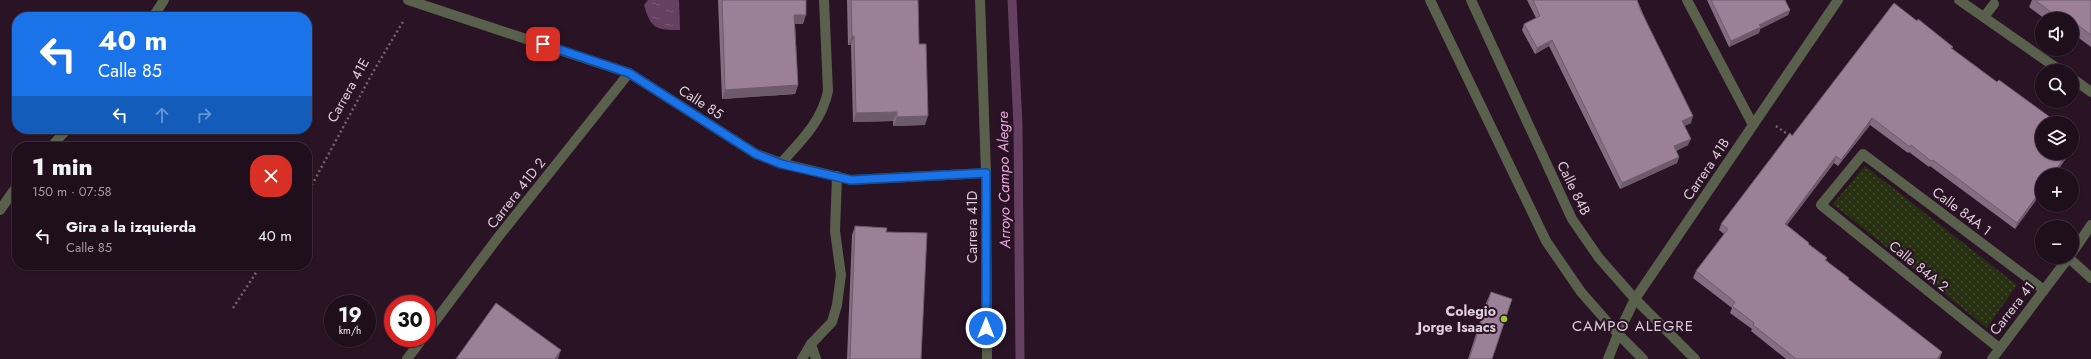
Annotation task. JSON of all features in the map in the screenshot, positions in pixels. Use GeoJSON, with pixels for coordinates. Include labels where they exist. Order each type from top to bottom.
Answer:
{"type":"FeatureCollection","features":[{"type":"Feature","properties":{"kind":"street"},"geometry":{"type":"LineString","coordinates":[[156,12],[164,0]]}},
{"type":"Feature","properties":{"kind":"street"},"geometry":{"type":"LineString","coordinates":[[781,164],[819,119],[826,101],[828,91],[824,0]]}},
{"type":"Feature","properties":{"kind":"street","name":"Carrera 41D"},"geometry":{"type":"LineString","coordinates":[[980,0],[986,173],[986,359]]}},
{"type":"Feature","properties":{"kind":"street"},"geometry":{"type":"LineString","coordinates":[[1430,0],[1546,241],[1582,292],[1618,334],[1643,359]]}},
{"type":"Feature","properties":{"kind":"street","name":"Calle 84B"},"geometry":{"type":"LineString","coordinates":[[1471,0],[1572,219],[1599,258],[1635,299],[1695,359]]}},
{"type":"Feature","properties":{"kind":"street"},"geometry":{"type":"LineString","coordinates":[[1687,0],[1752,125]]}},
{"type":"Feature","properties":{"kind":"street","name":"Carrera 41B"},"geometry":{"type":"LineString","coordinates":[[1608,359],[1635,299],[1838,0]]}},
{"type":"Feature","properties":{"kind":"street"},"geometry":{"type":"LineString","coordinates":[[1959,0],[2051,64]]}},
{"type":"Feature","properties":{"kind":"street","name":"Calle 85"},"geometry":{"type":"LineString","coordinates":[[413,1],[629,73],[756,154],[781,164],[851,180],[986,173]]}},
{"type":"Feature","properties":{"kind":"street"},"geometry":{"type":"LineString","coordinates":[[1984,17],[1994,4]]}},
{"type":"Feature","properties":{"kind":"street","name":"Carrera 41D 2"},"geometry":{"type":"LineString","coordinates":[[436,320],[499,236],[629,73]]}},
{"type":"Feature","properties":{"kind":"street"},"geometry":{"type":"LineString","coordinates":[[2079,83],[2091,92]]}},
{"type":"Feature","properties":{"kind":"street"},"geometry":{"type":"LineString","coordinates":[[55,142],[63,134]]}},
{"type":"Feature","properties":{"kind":"street","name":"Calle 84A 2"},"geometry":{"type":"LineString","coordinates":[[1863,154],[1821,205],[1999,348]]}},
{"type":"Feature","properties":{"kind":"street","name":"Calle 84A 1"},"geometry":{"type":"LineString","coordinates":[[1863,154],[2044,290]]}},
{"type":"Feature","properties":{"kind":"street"},"geometry":{"type":"LineString","coordinates":[[802,359],[811,344],[832,322],[840,288],[841,275],[835,231],[837,176]]}},
{"type":"Feature","properties":{"kind":"street"},"geometry":{"type":"LineString","coordinates":[[0,210],[12,193]]}},
{"type":"Feature","properties":{"kind":"street","name":"Carrera 41"},"geometry":{"type":"LineString","coordinates":[[2079,243],[2091,225]]}},
{"type":"Feature","properties":{"kind":"street","name":"Carrera 41"},"geometry":{"type":"LineString","coordinates":[[1992,359],[2064,264]]}},
{"type":"Feature","properties":{"kind":"street"},"geometry":{"type":"LineString","coordinates":[[2078,264],[2091,278]]}},
{"type":"Feature","properties":{"kind":"street"},"geometry":{"type":"LineString","coordinates":[[811,344],[816,359]]}},
{"type":"Feature","properties":{"kind":"street"},"geometry":{"type":"LineString","coordinates":[[407,359],[416,347]]}},
{"type":"Feature","properties":{"kind":"path","name":"Carrera 41E"},"geometry":{"type":"LineString","coordinates":[[312,185],[413,1]]}},
{"type":"Feature","properties":{"kind":"path"},"geometry":{"type":"LineString","coordinates":[[1760,114],[1796,141]]}},
{"type":"Feature","properties":{"kind":"path"},"geometry":{"type":"LineString","coordinates":[[233,308],[258,270]]}},
{"type":"Feature","properties":{"kind":"green space"},"geometry":{"type":"Polygon","coordinates":[[[1865,166],[2017,285],[1987,328],[1833,204],[1865,166]]]}},
{"type":"Feature","properties":{"kind":"water"},"geometry":{"type":"Polygon","coordinates":[[[648,0],[679,0],[680,30],[660,28],[652,23],[644,5],[648,0]]]}},
{"type":"Feature","properties":{"kind":"building"},"geometry":{"type":"Polygon","coordinates":[[[722,0],[806,0],[806,15],[794,15],[798,85],[725,90],[722,0]]]}},
{"type":"Feature","properties":{"kind":"building"},"geometry":{"type":"Polygon","coordinates":[[[851,0],[918,0],[919,44],[926,44],[928,116],[897,117],[897,112],[856,113],[854,36],[852,36],[851,0]]]}},
{"type":"Feature","properties":{"kind":"building"},"geometry":{"type":"Polygon","coordinates":[[[1533,0],[1637,0],[1693,116],[1682,121],[1691,139],[1674,146],[1679,157],[1622,183],[1552,40],[1537,48],[1524,24],[1540,16],[1533,0]]]}},
{"type":"Feature","properties":{"kind":"building"},"geometry":{"type":"Polygon","coordinates":[[[1711,0],[1785,0],[1790,10],[1759,25],[1761,27],[1731,41],[1711,0]]]}},
{"type":"Feature","properties":{"kind":"building"},"geometry":{"type":"Polygon","coordinates":[[[2035,0],[2091,0],[2091,35],[2079,26],[2079,12],[2051,12],[2035,0]]]}},
{"type":"Feature","properties":{"kind":"building"},"geometry":{"type":"Polygon","coordinates":[[[1894,3],[1917,21],[1918,19],[1953,47],[1951,48],[1997,82],[1999,80],[2035,106],[2035,108],[2037,108],[2048,116],[2035,116],[2035,160],[2063,160],[2057,168],[2035,168],[2035,199],[2017,223],[1933,160],[1931,161],[1911,145],[1910,147],[1872,118],[1841,160],[1836,156],[1785,224],[1827,258],[1825,260],[1849,278],[1848,279],[1942,352],[1937,359],[1794,359],[1795,358],[1753,325],[1754,323],[1732,306],[1735,302],[1696,271],[1728,229],[1721,224],[1790,133],[1792,136],[1894,3]]]}},
{"type":"Feature","properties":{"kind":"building"},"geometry":{"type":"Polygon","coordinates":[[[855,226],[887,228],[886,232],[927,233],[921,359],[850,359],[855,226]]]}},
{"type":"Feature","properties":{"kind":"building"},"geometry":{"type":"Polygon","coordinates":[[[1491,292],[1512,299],[1492,359],[1469,359],[1491,292]]]}},
{"type":"Feature","properties":{"kind":"building"},"geometry":{"type":"Polygon","coordinates":[[[496,303],[561,350],[555,359],[456,359],[496,303]]]}},
{"type":"Feature","properties":{"kind":"waterway","name":"Arroyo Campo Alegre"},"geometry":{"type":"LineString","coordinates":[[1012,0],[1018,126],[1020,359]]}},
{"type":"Feature","properties":{"kind":"place","name":"Colegio Jorge Isaacs"},"geometry":{"type":"Point","coordinates":[1504,319]}},
{"type":"Feature","properties":{"kind":"district","name":"CAMPO ALEGRE"},"geometry":{"type":"Point","coordinates":[1633,326]}},
{"type":"Feature","properties":{"kind":"route"},"geometry":{"type":"LineString","coordinates":[[543,44],[629,73],[756,154],[781,164],[851,180],[986,173],[986,328]]}}]}
